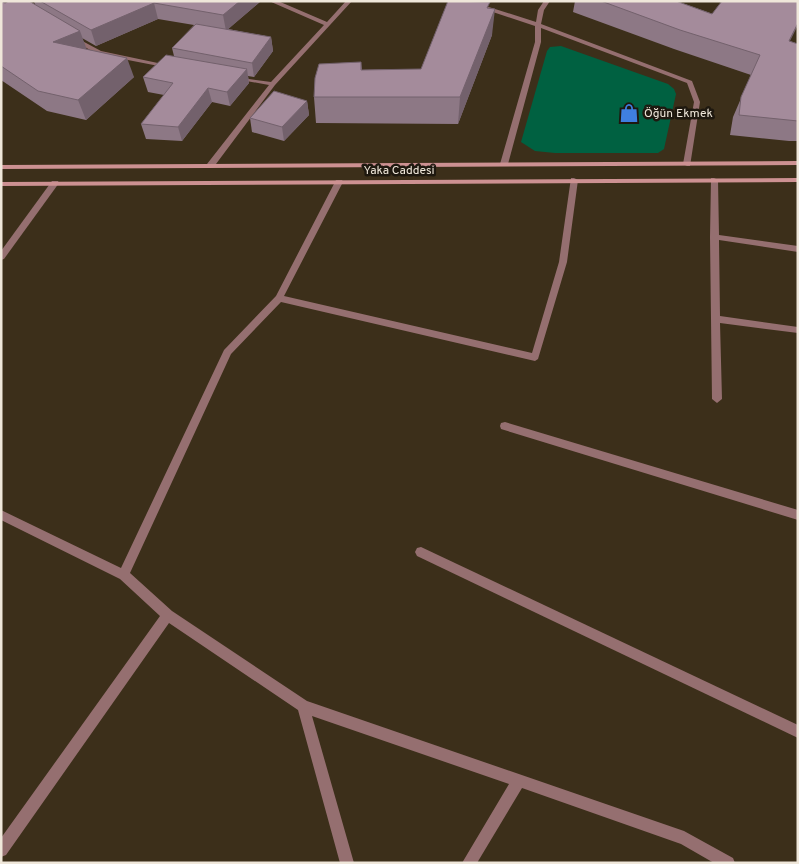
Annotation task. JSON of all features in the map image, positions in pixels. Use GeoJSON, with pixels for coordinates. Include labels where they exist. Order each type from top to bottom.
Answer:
{"type":"FeatureCollection","features":[{"type":"Feature","properties":{"kind":"street"},"geometry":{"type":"LineString","coordinates":[[272,1],[327,24]]}},
{"type":"Feature","properties":{"kind":"street"},"geometry":{"type":"LineString","coordinates":[[210,166],[273,84],[349,1]]}},
{"type":"Feature","properties":{"kind":"street"},"geometry":{"type":"LineString","coordinates":[[463,1],[538,26],[690,82],[697,102],[687,164]]}},
{"type":"Feature","properties":{"kind":"street"},"geometry":{"type":"LineString","coordinates":[[504,164],[538,42],[538,26],[542,6],[547,1]]}},
{"type":"Feature","properties":{"kind":"street"},"geometry":{"type":"LineString","coordinates":[[67,34],[99,53],[176,67]]}},
{"type":"Feature","properties":{"kind":"street"},"geometry":{"type":"LineString","coordinates":[[225,76],[273,84]]}},
{"type":"Feature","properties":{"kind":"street","name":"Yaka Caddesi"},"geometry":{"type":"LineString","coordinates":[[1,167],[798,163]]}},
{"type":"Feature","properties":{"kind":"street"},"geometry":{"type":"LineString","coordinates":[[279,298],[535,357],[563,262],[574,180]]}},
{"type":"Feature","properties":{"kind":"street"},"geometry":{"type":"LineString","coordinates":[[714,180],[717,399]]}},
{"type":"Feature","properties":{"kind":"street","name":"Yaka Caddesi"},"geometry":{"type":"LineString","coordinates":[[1,184],[798,180]]}},
{"type":"Feature","properties":{"kind":"street"},"geometry":{"type":"LineString","coordinates":[[124,575],[227,352],[279,298],[339,182]]}},
{"type":"Feature","properties":{"kind":"street"},"geometry":{"type":"LineString","coordinates":[[1,256],[56,183]]}},
{"type":"Feature","properties":{"kind":"street"},"geometry":{"type":"LineString","coordinates":[[714,237],[798,249]]}},
{"type":"Feature","properties":{"kind":"street"},"geometry":{"type":"LineString","coordinates":[[715,319],[798,330]]}},
{"type":"Feature","properties":{"kind":"street"},"geometry":{"type":"LineString","coordinates":[[504,426],[798,515]]}},
{"type":"Feature","properties":{"kind":"street"},"geometry":{"type":"LineString","coordinates":[[1,515],[124,575],[168,615],[303,706],[684,838],[728,863]]}},
{"type":"Feature","properties":{"kind":"street"},"geometry":{"type":"LineString","coordinates":[[421,552],[798,732]]}},
{"type":"Feature","properties":{"kind":"street"},"geometry":{"type":"LineString","coordinates":[[1,850],[168,615]]}},
{"type":"Feature","properties":{"kind":"street"},"geometry":{"type":"LineString","coordinates":[[303,706],[347,863]]}},
{"type":"Feature","properties":{"kind":"street"},"geometry":{"type":"LineString","coordinates":[[469,863],[519,780]]}},
{"type":"Feature","properties":{"kind":"green space"},"geometry":{"type":"Polygon","coordinates":[[[561,46],[668,84],[674,89],[676,94],[664,149],[658,153],[555,153],[535,151],[521,142],[547,51],[550,47],[561,46]]]}},
{"type":"Feature","properties":{"kind":"building"},"geometry":{"type":"Polygon","coordinates":[[[1,1],[5,3],[9,1],[29,1],[80,31],[53,42],[127,58],[78,100],[38,91],[1,66],[1,1]]]}},
{"type":"Feature","properties":{"kind":"building"},"geometry":{"type":"Polygon","coordinates":[[[40,1],[240,1],[223,15],[154,3],[91,30],[40,1]]]}},
{"type":"Feature","properties":{"kind":"building"},"geometry":{"type":"Polygon","coordinates":[[[448,1],[490,2],[487,8],[495,9],[460,97],[314,97],[315,78],[319,64],[361,62],[361,70],[421,69],[448,1]]]}},
{"type":"Feature","properties":{"kind":"building"},"geometry":{"type":"Polygon","coordinates":[[[601,1],[676,1],[712,14],[722,1],[798,1],[798,23],[789,41],[798,44],[798,121],[739,115],[741,97],[760,55],[680,30],[601,1]]]}},
{"type":"Feature","properties":{"kind":"building"},"geometry":{"type":"Polygon","coordinates":[[[196,24],[271,37],[252,63],[172,48],[196,24]]]}},
{"type":"Feature","properties":{"kind":"building"},"geometry":{"type":"Polygon","coordinates":[[[166,55],[247,69],[227,92],[208,88],[178,127],[141,124],[173,83],[143,77],[166,55]]]}},
{"type":"Feature","properties":{"kind":"building"},"geometry":{"type":"Polygon","coordinates":[[[274,91],[307,101],[282,127],[250,118],[274,91]]]}},
{"type":"Feature","properties":{"kind":"place","name":"Öğün Ekmek"},"geometry":{"type":"Point","coordinates":[629,113]}}]}
